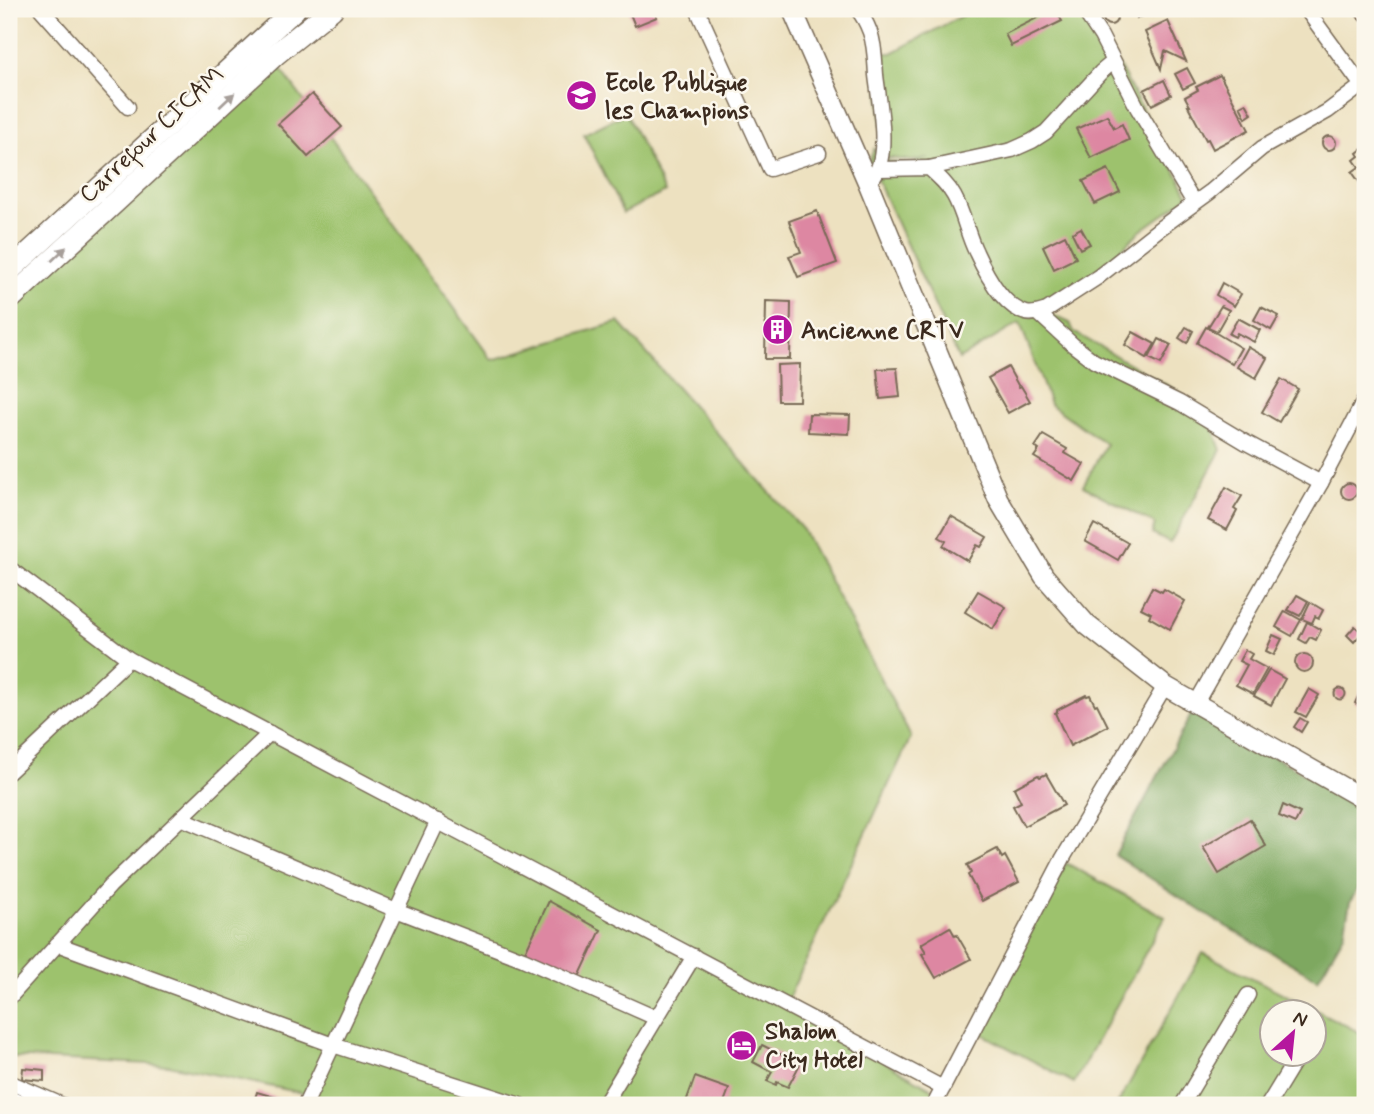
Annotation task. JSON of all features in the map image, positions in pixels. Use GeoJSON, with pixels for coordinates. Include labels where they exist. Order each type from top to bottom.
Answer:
{"type":"FeatureCollection","features":[{"type":"Feature","properties":{"kind":"main road"},"geometry":{"type":"LineString","coordinates":[[9,271],[295,9]]}},
{"type":"Feature","properties":{"kind":"main road","name":"Carrefour CICAM"},"geometry":{"type":"LineString","coordinates":[[9,300],[276,54],[332,9]]}},
{"type":"Feature","properties":{"kind":"street"},"geometry":{"type":"LineString","coordinates":[[41,9],[128,107]]}},
{"type":"Feature","properties":{"kind":"street"},"geometry":{"type":"LineString","coordinates":[[697,9],[770,169],[819,153]]}},
{"type":"Feature","properties":{"kind":"street"},"geometry":{"type":"LineString","coordinates":[[792,9],[874,176],[998,499],[1044,576],[1087,625],[1165,685],[1365,800]]}},
{"type":"Feature","properties":{"kind":"street"},"geometry":{"type":"LineString","coordinates":[[858,9],[872,35],[880,107],[882,141],[874,176]]}},
{"type":"Feature","properties":{"kind":"street"},"geometry":{"type":"LineString","coordinates":[[1083,9],[1101,36],[1138,109],[1194,203]]}},
{"type":"Feature","properties":{"kind":"street"},"geometry":{"type":"LineString","coordinates":[[929,168],[953,194],[961,209],[975,252],[999,293],[1015,308],[1028,314],[1047,310],[1098,277],[1210,192],[1262,148],[1328,111],[1364,86],[1306,9]]}},
{"type":"Feature","properties":{"kind":"street"},"geometry":{"type":"LineString","coordinates":[[874,176],[929,168],[1012,150],[1032,141],[1046,132],[1113,62]]}},
{"type":"Feature","properties":{"kind":"street"},"geometry":{"type":"LineString","coordinates":[[1038,313],[1094,361],[1180,403],[1321,483]]}},
{"type":"Feature","properties":{"kind":"street"},"geometry":{"type":"LineString","coordinates":[[1196,703],[1321,483],[1365,399]]}},
{"type":"Feature","properties":{"kind":"street"},"geometry":{"type":"LineString","coordinates":[[9,568],[130,659],[943,1088]]}},
{"type":"Feature","properties":{"kind":"street"},"geometry":{"type":"LineString","coordinates":[[9,772],[130,659]]}},
{"type":"Feature","properties":{"kind":"street"},"geometry":{"type":"LineString","coordinates":[[934,1105],[1063,858],[1165,685]]}},
{"type":"Feature","properties":{"kind":"street"},"geometry":{"type":"LineString","coordinates":[[9,998],[110,886],[270,733]]}},
{"type":"Feature","properties":{"kind":"street"},"geometry":{"type":"LineString","coordinates":[[181,818],[396,909],[523,959],[656,1018]]}},
{"type":"Feature","properties":{"kind":"street"},"geometry":{"type":"LineString","coordinates":[[305,1105],[438,821]]}},
{"type":"Feature","properties":{"kind":"street"},"geometry":{"type":"LineString","coordinates":[[57,944],[333,1045],[520,1105]]}},
{"type":"Feature","properties":{"kind":"street"},"geometry":{"type":"LineString","coordinates":[[604,1105],[694,956]]}},
{"type":"Feature","properties":{"kind":"street"},"geometry":{"type":"LineString","coordinates":[[1182,1105],[1248,995]]}},
{"type":"Feature","properties":{"kind":"street"},"geometry":{"type":"LineString","coordinates":[[1268,1105],[1291,1068]]}},
{"type":"Feature","properties":{"kind":"street"},"geometry":{"type":"LineString","coordinates":[[9,1082],[62,1105]]}},
{"type":"Feature","properties":{"kind":"street"},"geometry":{"type":"LineString","coordinates":[[9,1098],[26,1105]]}},
{"type":"Feature","properties":{"kind":"green space"},"geometry":{"type":"Polygon","coordinates":[[[968,9],[1088,9],[1189,196],[1139,232],[1096,274],[1056,298],[1032,306],[1070,323],[1074,332],[1177,391],[1214,431],[1221,450],[1170,543],[1152,534],[1155,524],[1083,486],[1106,444],[1050,404],[1020,323],[959,359],[869,162],[874,149],[883,160],[912,166],[922,159],[912,161],[884,157],[877,60],[883,53],[892,53],[969,12],[968,9]]]}},
{"type":"Feature","properties":{"kind":"green space"},"geometry":{"type":"Polygon","coordinates":[[[270,54],[492,360],[619,322],[803,530],[911,737],[785,1005],[965,1105],[348,1105],[169,1065],[9,1057],[9,293],[270,54]]]}},
{"type":"Feature","properties":{"kind":"green space"},"geometry":{"type":"Polygon","coordinates":[[[626,113],[665,192],[623,213],[584,134],[626,113]]]}},
{"type":"Feature","properties":{"kind":"green space"},"geometry":{"type":"Polygon","coordinates":[[[1193,711],[1365,808],[1365,876],[1350,902],[1344,934],[1318,979],[1213,919],[1115,855],[1193,711]]]}},
{"type":"Feature","properties":{"kind":"green space"},"geometry":{"type":"Polygon","coordinates":[[[1066,863],[1165,917],[1074,1083],[975,1030],[1066,863]]]}},
{"type":"Feature","properties":{"kind":"green space"},"geometry":{"type":"Polygon","coordinates":[[[1203,953],[1292,998],[1258,998],[1258,1068],[1328,1068],[1328,1016],[1365,1035],[1365,1105],[1117,1105],[1203,953]]]}},
{"type":"Feature","properties":{"kind":"building"},"geometry":{"type":"Polygon","coordinates":[[[628,9],[653,9],[657,17],[635,26],[628,9]]]}},
{"type":"Feature","properties":{"kind":"building"},"geometry":{"type":"Polygon","coordinates":[[[1055,9],[1062,21],[1011,46],[1005,34],[1055,9]]]}},
{"type":"Feature","properties":{"kind":"building"},"geometry":{"type":"Polygon","coordinates":[[[1133,9],[1159,9],[1137,18],[1133,9]]]}},
{"type":"Feature","properties":{"kind":"building"},"geometry":{"type":"Polygon","coordinates":[[[1352,9],[1365,9],[1365,16],[1360,20],[1352,9]]]}},
{"type":"Feature","properties":{"kind":"building"},"geometry":{"type":"Polygon","coordinates":[[[1110,11],[1115,13],[1115,23],[1110,25],[1105,23],[1103,18],[1105,13],[1110,11]]]}},
{"type":"Feature","properties":{"kind":"building"},"geometry":{"type":"Polygon","coordinates":[[[1168,21],[1186,61],[1165,51],[1161,69],[1145,32],[1168,21]]]}},
{"type":"Feature","properties":{"kind":"building"},"geometry":{"type":"Polygon","coordinates":[[[1187,68],[1195,83],[1183,89],[1175,74],[1187,68]]]}},
{"type":"Feature","properties":{"kind":"building"},"geometry":{"type":"Polygon","coordinates":[[[1220,75],[1249,130],[1213,149],[1185,97],[1198,90],[1196,87],[1220,75]]]}},
{"type":"Feature","properties":{"kind":"building"},"geometry":{"type":"Polygon","coordinates":[[[1164,80],[1171,95],[1152,105],[1144,90],[1164,80]]]}},
{"type":"Feature","properties":{"kind":"building"},"geometry":{"type":"Polygon","coordinates":[[[312,94],[342,127],[308,157],[278,124],[312,94]]]}},
{"type":"Feature","properties":{"kind":"building"},"geometry":{"type":"Polygon","coordinates":[[[1246,103],[1252,114],[1246,118],[1240,106],[1246,103]]]}},
{"type":"Feature","properties":{"kind":"building"},"geometry":{"type":"Polygon","coordinates":[[[1107,115],[1114,128],[1122,124],[1129,140],[1091,158],[1076,129],[1107,115]]]}},
{"type":"Feature","properties":{"kind":"building"},"geometry":{"type":"Polygon","coordinates":[[[1329,136],[1334,138],[1334,148],[1329,150],[1324,148],[1322,143],[1324,138],[1329,136]]]}},
{"type":"Feature","properties":{"kind":"building"},"geometry":{"type":"Polygon","coordinates":[[[1362,149],[1365,153],[1365,190],[1352,172],[1359,167],[1354,160],[1362,149]]]}},
{"type":"Feature","properties":{"kind":"building"},"geometry":{"type":"Polygon","coordinates":[[[1108,169],[1120,192],[1095,204],[1083,181],[1108,169]]]}},
{"type":"Feature","properties":{"kind":"building"},"geometry":{"type":"Polygon","coordinates":[[[817,211],[837,263],[798,277],[789,256],[801,252],[789,221],[817,211]]]}},
{"type":"Feature","properties":{"kind":"building"},"geometry":{"type":"Polygon","coordinates":[[[1081,228],[1090,244],[1080,249],[1072,233],[1081,228]]]}},
{"type":"Feature","properties":{"kind":"building"},"geometry":{"type":"Polygon","coordinates":[[[1065,235],[1076,258],[1054,269],[1043,246],[1065,235]]]}},
{"type":"Feature","properties":{"kind":"building"},"geometry":{"type":"Polygon","coordinates":[[[1222,283],[1241,294],[1234,306],[1216,295],[1222,283]]]}},
{"type":"Feature","properties":{"kind":"building","name":"Ancienne CRTV"},"geometry":{"type":"Polygon","coordinates":[[[766,301],[791,302],[790,359],[765,359],[766,301]]]}},
{"type":"Feature","properties":{"kind":"building"},"geometry":{"type":"Polygon","coordinates":[[[1221,306],[1229,310],[1217,331],[1208,327],[1221,306]]]}},
{"type":"Feature","properties":{"kind":"building"},"geometry":{"type":"Polygon","coordinates":[[[1261,307],[1279,316],[1271,330],[1254,320],[1261,307]]]}},
{"type":"Feature","properties":{"kind":"building"},"geometry":{"type":"Polygon","coordinates":[[[1238,318],[1260,330],[1254,342],[1237,333],[1235,337],[1229,334],[1238,318]]]}},
{"type":"Feature","properties":{"kind":"building"},"geometry":{"type":"Polygon","coordinates":[[[1186,327],[1193,331],[1187,343],[1179,338],[1186,327]]]}},
{"type":"Feature","properties":{"kind":"building"},"geometry":{"type":"Polygon","coordinates":[[[1206,327],[1241,348],[1232,364],[1197,343],[1206,327]]]}},
{"type":"Feature","properties":{"kind":"building"},"geometry":{"type":"Polygon","coordinates":[[[1133,332],[1155,344],[1147,358],[1125,345],[1133,332]]]}},
{"type":"Feature","properties":{"kind":"building"},"geometry":{"type":"Polygon","coordinates":[[[1159,339],[1171,345],[1161,364],[1149,358],[1159,339]]]}},
{"type":"Feature","properties":{"kind":"building"},"geometry":{"type":"Polygon","coordinates":[[[1248,347],[1267,358],[1256,378],[1237,367],[1248,347]]]}},
{"type":"Feature","properties":{"kind":"building"},"geometry":{"type":"Polygon","coordinates":[[[800,364],[799,401],[778,401],[777,365],[800,364]]]}},
{"type":"Feature","properties":{"kind":"building"},"geometry":{"type":"Polygon","coordinates":[[[1008,367],[1030,401],[1008,413],[988,378],[1008,367]]]}},
{"type":"Feature","properties":{"kind":"building"},"geometry":{"type":"Polygon","coordinates":[[[897,368],[900,397],[880,399],[877,369],[897,368]]]}},
{"type":"Feature","properties":{"kind":"building"},"geometry":{"type":"Polygon","coordinates":[[[1281,379],[1298,389],[1279,422],[1262,412],[1281,379]]]}},
{"type":"Feature","properties":{"kind":"building"},"geometry":{"type":"Polygon","coordinates":[[[809,414],[850,415],[849,434],[808,432],[809,414]]]}},
{"type":"Feature","properties":{"kind":"building"},"geometry":{"type":"Polygon","coordinates":[[[1043,435],[1067,449],[1065,453],[1084,464],[1074,481],[1034,457],[1039,450],[1035,447],[1043,435]]]}},
{"type":"Feature","properties":{"kind":"building"},"geometry":{"type":"Polygon","coordinates":[[[1346,483],[1352,483],[1357,491],[1355,497],[1346,499],[1341,494],[1341,488],[1346,483]]]}},
{"type":"Feature","properties":{"kind":"building"},"geometry":{"type":"Polygon","coordinates":[[[1226,487],[1242,496],[1227,530],[1208,520],[1226,487]]]}},
{"type":"Feature","properties":{"kind":"building"},"geometry":{"type":"Polygon","coordinates":[[[951,516],[987,537],[981,547],[977,545],[968,561],[943,546],[946,541],[939,537],[951,516]]]}},
{"type":"Feature","properties":{"kind":"building"},"geometry":{"type":"Polygon","coordinates":[[[1094,524],[1128,543],[1118,560],[1085,541],[1094,524]]]}},
{"type":"Feature","properties":{"kind":"building"},"geometry":{"type":"Polygon","coordinates":[[[1152,587],[1162,592],[1164,589],[1185,601],[1170,629],[1149,617],[1151,613],[1141,608],[1152,587]]]}},
{"type":"Feature","properties":{"kind":"building"},"geometry":{"type":"Polygon","coordinates":[[[978,591],[1006,607],[993,629],[965,612],[978,591]]]}},
{"type":"Feature","properties":{"kind":"building"},"geometry":{"type":"Polygon","coordinates":[[[1297,595],[1308,601],[1300,616],[1288,610],[1297,595]]]}},
{"type":"Feature","properties":{"kind":"building"},"geometry":{"type":"Polygon","coordinates":[[[1310,602],[1323,610],[1319,618],[1315,616],[1312,623],[1302,619],[1310,602]]]}},
{"type":"Feature","properties":{"kind":"building"},"geometry":{"type":"Polygon","coordinates":[[[1285,611],[1301,620],[1292,636],[1276,627],[1285,611]]]}},
{"type":"Feature","properties":{"kind":"building"},"geometry":{"type":"Polygon","coordinates":[[[1307,622],[1321,630],[1316,640],[1310,637],[1306,643],[1299,639],[1307,622]]]}},
{"type":"Feature","properties":{"kind":"building"},"geometry":{"type":"Polygon","coordinates":[[[1355,626],[1362,633],[1354,642],[1347,635],[1355,626]]]}},
{"type":"Feature","properties":{"kind":"building"},"geometry":{"type":"Polygon","coordinates":[[[1273,635],[1282,639],[1274,655],[1266,651],[1273,635]]]}},
{"type":"Feature","properties":{"kind":"building"},"geometry":{"type":"Polygon","coordinates":[[[1245,650],[1252,654],[1249,659],[1267,669],[1253,694],[1236,685],[1247,665],[1239,661],[1245,650]]]}},
{"type":"Feature","properties":{"kind":"building"},"geometry":{"type":"Polygon","coordinates":[[[1300,654],[1308,654],[1313,663],[1311,670],[1300,672],[1295,667],[1295,659],[1300,654]]]}},
{"type":"Feature","properties":{"kind":"building"},"geometry":{"type":"Polygon","coordinates":[[[1269,670],[1285,679],[1271,705],[1254,696],[1269,670]]]}},
{"type":"Feature","properties":{"kind":"building"},"geometry":{"type":"Polygon","coordinates":[[[1365,682],[1365,712],[1355,703],[1365,682]]]}},
{"type":"Feature","properties":{"kind":"building"},"geometry":{"type":"Polygon","coordinates":[[[1309,689],[1319,695],[1306,717],[1296,712],[1309,689]]]}},
{"type":"Feature","properties":{"kind":"building"},"geometry":{"type":"Polygon","coordinates":[[[1340,689],[1344,690],[1344,698],[1340,699],[1336,698],[1335,694],[1336,690],[1340,689]]]}},
{"type":"Feature","properties":{"kind":"building"},"geometry":{"type":"Polygon","coordinates":[[[1090,695],[1095,705],[1097,704],[1108,726],[1070,746],[1055,713],[1090,695]]]}},
{"type":"Feature","properties":{"kind":"building"},"geometry":{"type":"Polygon","coordinates":[[[1300,718],[1307,722],[1301,732],[1294,727],[1300,718]]]}},
{"type":"Feature","properties":{"kind":"building"},"geometry":{"type":"Polygon","coordinates":[[[1046,774],[1064,805],[1024,826],[1013,806],[1021,802],[1014,788],[1038,775],[1040,777],[1046,774]]]}},
{"type":"Feature","properties":{"kind":"building"},"geometry":{"type":"Polygon","coordinates":[[[1283,805],[1300,813],[1295,823],[1279,816],[1283,805]]]}},
{"type":"Feature","properties":{"kind":"building"},"geometry":{"type":"Polygon","coordinates":[[[1250,819],[1266,846],[1219,874],[1203,847],[1250,819]]]}},
{"type":"Feature","properties":{"kind":"building"},"geometry":{"type":"Polygon","coordinates":[[[997,849],[1002,858],[1005,856],[1019,882],[982,901],[968,875],[971,873],[967,865],[997,849]]]}},
{"type":"Feature","properties":{"kind":"building"},"geometry":{"type":"Polygon","coordinates":[[[549,901],[601,930],[579,977],[525,952],[549,901]]]}},
{"type":"Feature","properties":{"kind":"building"},"geometry":{"type":"Polygon","coordinates":[[[950,927],[971,959],[936,978],[922,954],[926,952],[921,944],[950,927]]]}},
{"type":"Feature","properties":{"kind":"building"},"geometry":{"type":"Polygon","coordinates":[[[762,1045],[800,1064],[788,1087],[767,1081],[772,1072],[753,1062],[762,1045]]]}},
{"type":"Feature","properties":{"kind":"building"},"geometry":{"type":"Polygon","coordinates":[[[23,1068],[44,1070],[44,1081],[22,1079],[23,1068]]]}},
{"type":"Feature","properties":{"kind":"building"},"geometry":{"type":"Polygon","coordinates":[[[695,1077],[729,1089],[723,1105],[694,1105],[686,1102],[695,1077]]]}},
{"type":"Feature","properties":{"kind":"building"},"geometry":{"type":"Polygon","coordinates":[[[257,1092],[284,1100],[282,1105],[253,1105],[257,1092]]]}},
{"type":"Feature","properties":{"kind":"place","name":"Ecole Publique les Champions"},"geometry":{"type":"Point","coordinates":[582,96]}},
{"type":"Feature","properties":{"kind":"place","name":"Ancienne CRTV"},"geometry":{"type":"Point","coordinates":[778,330]}},
{"type":"Feature","properties":{"kind":"place","name":"Shalom City Hotel"},"geometry":{"type":"Point","coordinates":[742,1045]}}]}
